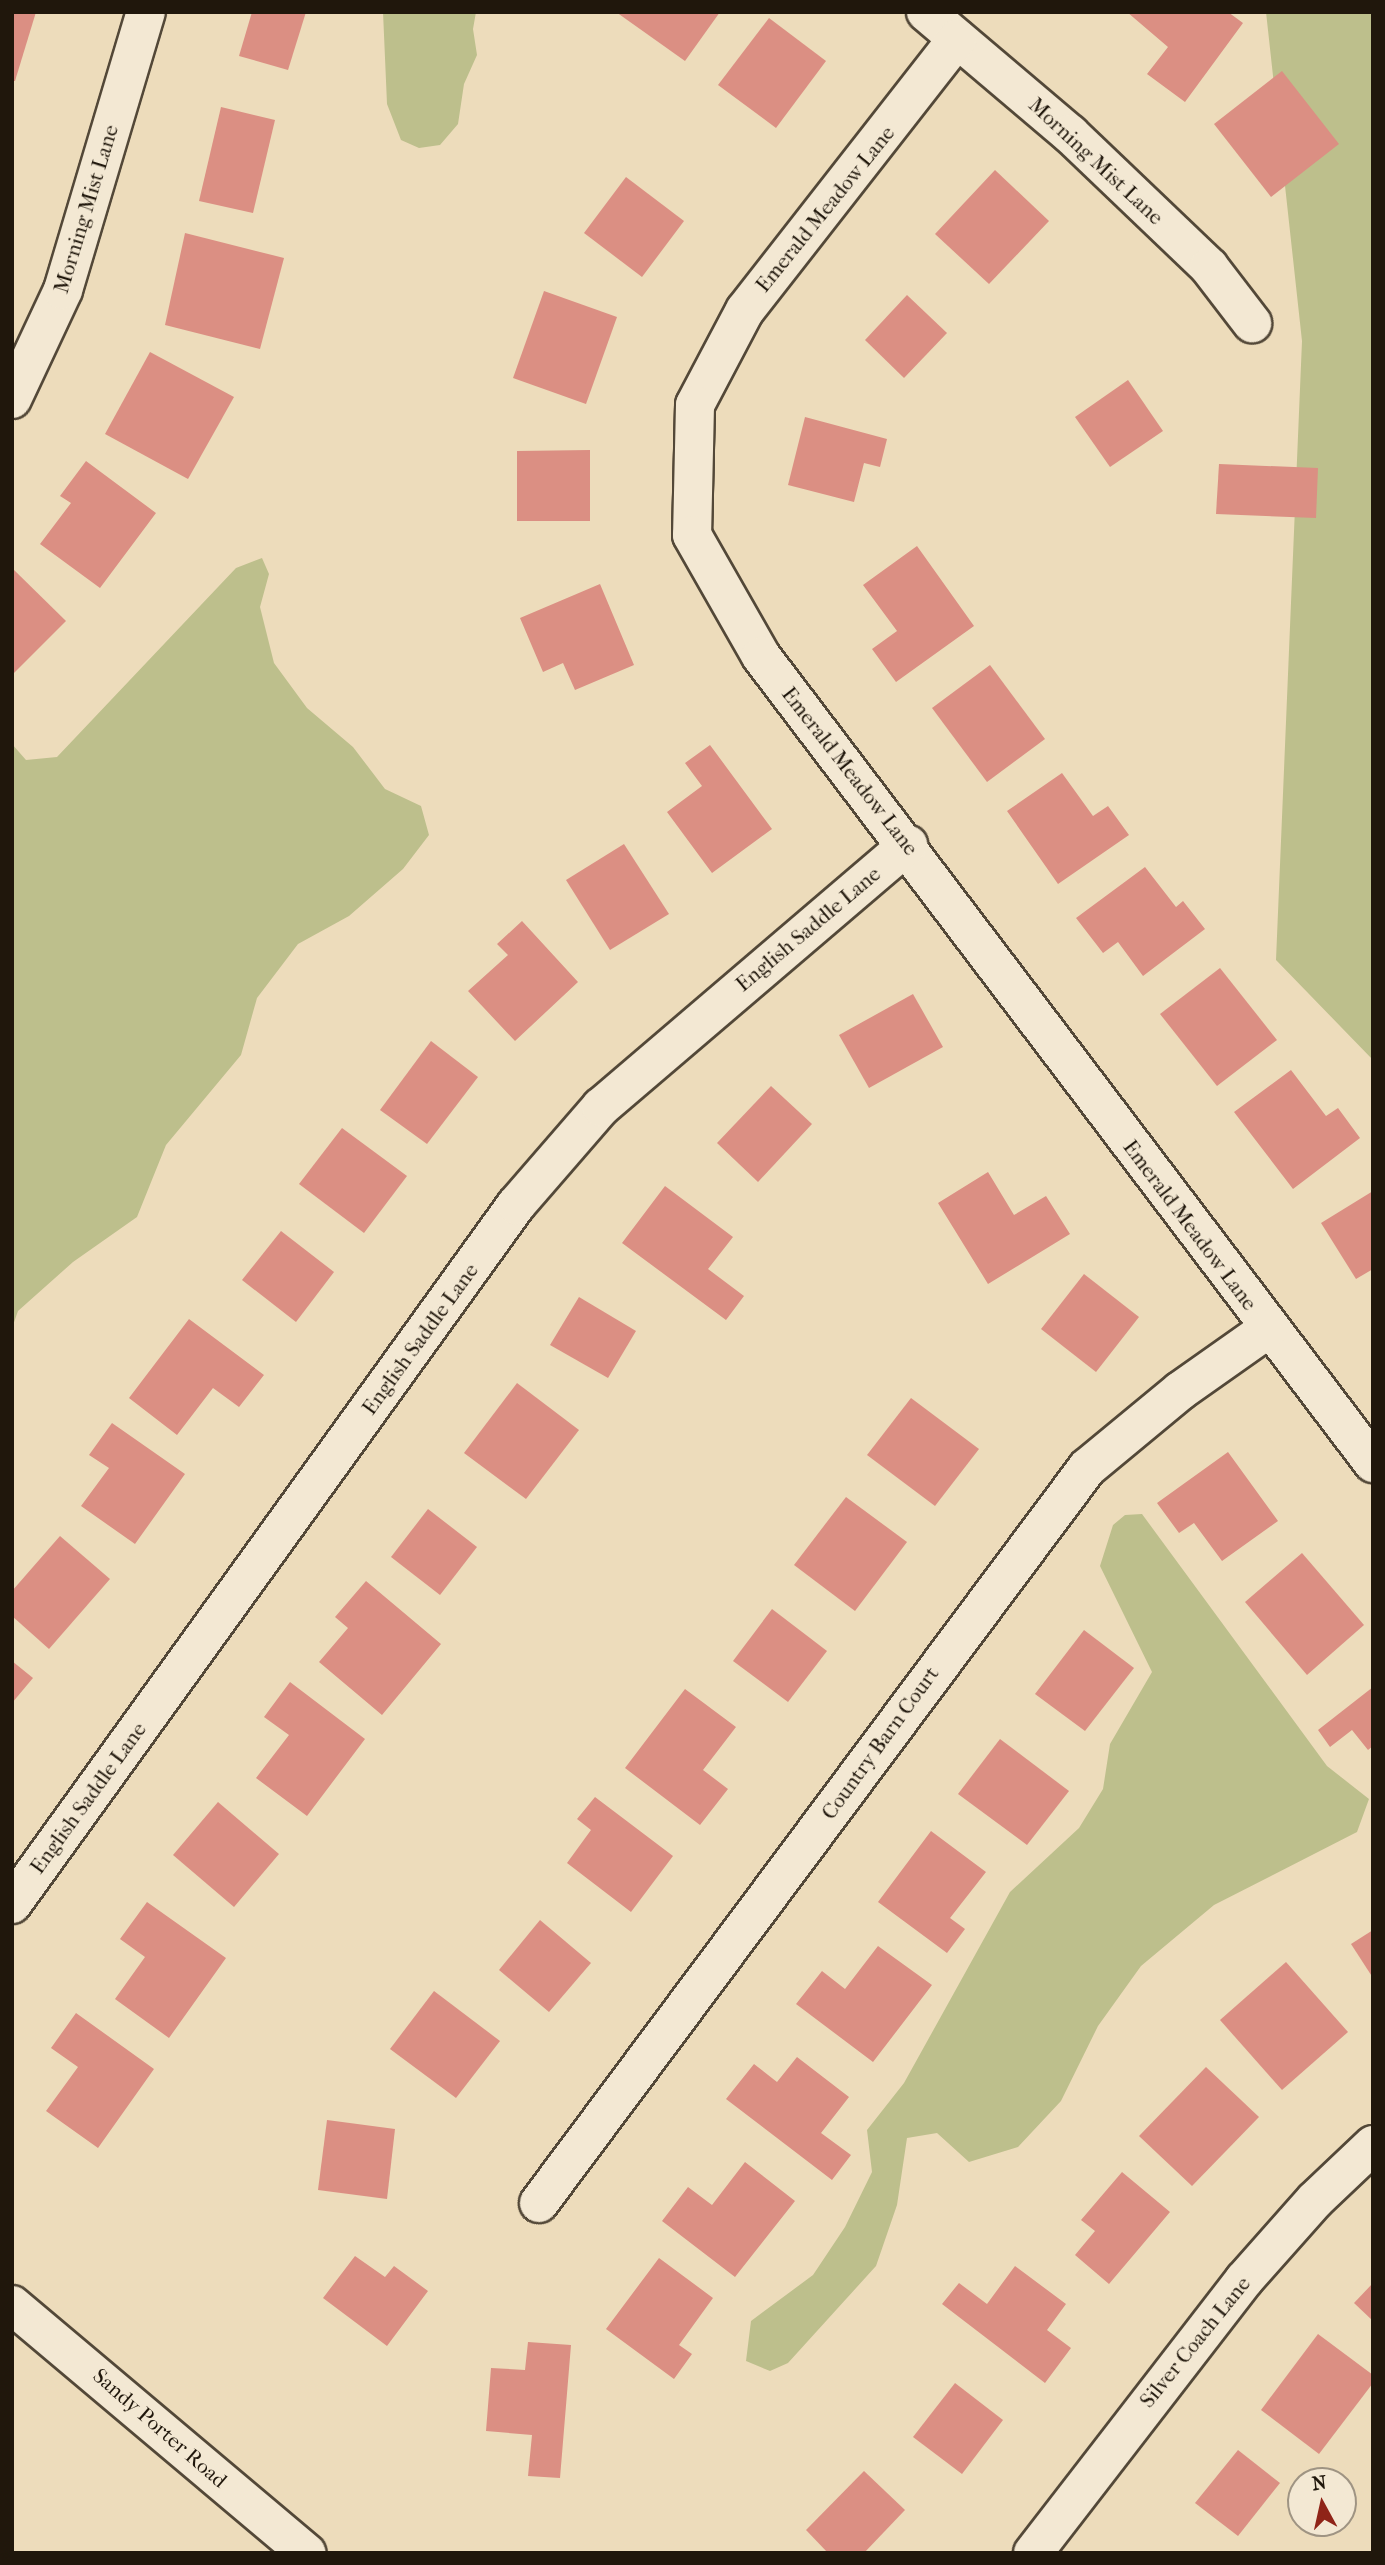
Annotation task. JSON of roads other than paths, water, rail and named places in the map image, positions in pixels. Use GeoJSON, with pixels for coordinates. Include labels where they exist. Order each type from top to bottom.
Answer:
{"type":"FeatureCollection","features":[{"type":"Feature","properties":{"kind":"street","name":"Morning Mist Lane"},"geometry":{"type":"LineString","coordinates":[[12,400],[63,290],[146,12]]}},
{"type":"Feature","properties":{"kind":"street","name":"Morning Mist Lane"},"geometry":{"type":"LineString","coordinates":[[926,12],[1070,134],[1209,267],[1252,323]]}},
{"type":"Feature","properties":{"kind":"street","name":"Emerald Meadow Lane"},"geometry":{"type":"LineString","coordinates":[[957,39],[745,310],[695,405],[692,535],[761,656],[908,845],[1268,1329],[1373,1463]]}},
{"type":"Feature","properties":{"kind":"street","name":"English Saddle Lane"},"geometry":{"type":"LineString","coordinates":[[12,1904],[516,1205],[601,1107],[908,845]]}},
{"type":"Feature","properties":{"kind":"street","name":"Country Barn Court"},"geometry":{"type":"LineString","coordinates":[[540,2203],[1087,1468],[1170,1399],[1268,1329]]}},
{"type":"Feature","properties":{"kind":"street","name":"Silver Coach Lane"},"geometry":{"type":"LineString","coordinates":[[1033,2553],[1244,2280],[1315,2200],[1373,2145]]}},
{"type":"Feature","properties":{"kind":"street","name":"Sandy Porter Road"},"geometry":{"type":"LineString","coordinates":[[12,2305],[306,2553]]}}]}
